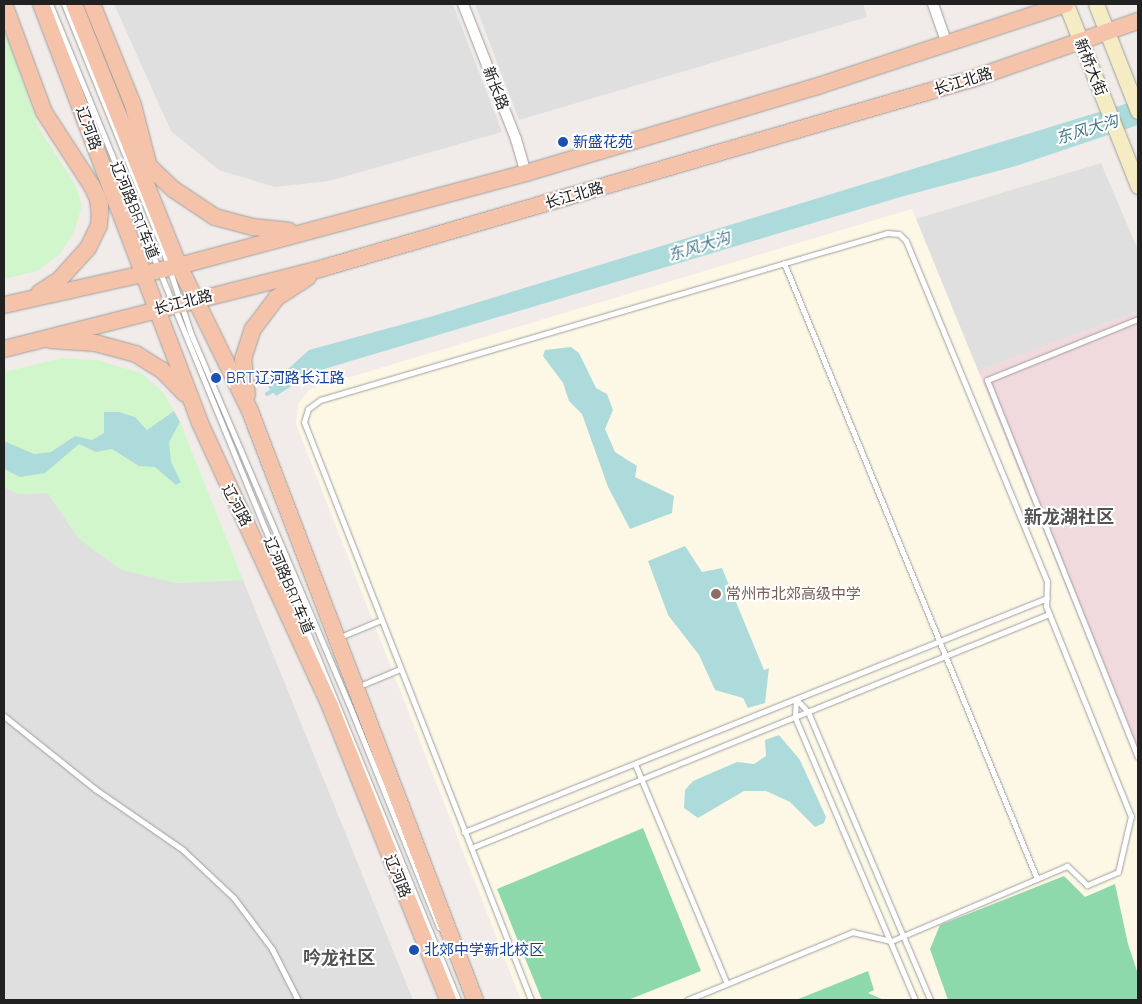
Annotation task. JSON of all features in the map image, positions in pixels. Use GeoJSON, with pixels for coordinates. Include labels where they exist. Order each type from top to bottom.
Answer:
{"type":"FeatureCollection","features":[{"type":"Feature","properties":{"kind":"main road"},"geometry":{"type":"LineString","coordinates":[[4,4],[44,112],[92,186],[98,198],[100,215]]}},
{"type":"Feature","properties":{"kind":"main road","name":"辽河路"},"geometry":{"type":"LineString","coordinates":[[41,4],[95,147],[183,302],[241,386],[354,688],[475,1000]]}},
{"type":"Feature","properties":{"kind":"main road","name":"辽河路"},"geometry":{"type":"LineString","coordinates":[[74,4],[121,120],[163,269],[156,309],[200,423],[330,706],[448,1000]]}},
{"type":"Feature","properties":{"kind":"main road"},"geometry":{"type":"LineString","coordinates":[[92,4],[133,105],[148,165]]}},
{"type":"Feature","properties":{"kind":"main road"},"geometry":{"type":"LineString","coordinates":[[4,305],[163,269],[296,232],[526,173],[818,86],[1066,4]]}},
{"type":"Feature","properties":{"kind":"main road","name":"长江北路"},"geometry":{"type":"LineString","coordinates":[[4,349],[183,302],[323,268],[972,80],[1138,21]]}},
{"type":"Feature","properties":{"kind":"main road"},"geometry":{"type":"LineString","coordinates":[[121,120],[148,165],[196,207],[215,217],[253,227],[296,232]]}},
{"type":"Feature","properties":{"kind":"main road"},"geometry":{"type":"LineString","coordinates":[[30,299],[59,280],[76,262],[93,239],[100,215],[95,147]]}},
{"type":"Feature","properties":{"kind":"main road"},"geometry":{"type":"LineString","coordinates":[[241,386],[245,351],[264,311],[276,298],[323,268]]}},
{"type":"Feature","properties":{"kind":"main road"},"geometry":{"type":"LineString","coordinates":[[44,340],[96,343],[136,354],[162,370],[191,401]]}},
{"type":"Feature","properties":{"kind":"street","name":"新长路"},"geometry":{"type":"LineString","coordinates":[[464,4],[516,139],[526,173]]}},
{"type":"Feature","properties":{"kind":"street"},"geometry":{"type":"LineString","coordinates":[[933,4],[947,44]]}},
{"type":"Feature","properties":{"kind":"street","name":"新桥大街"},"geometry":{"type":"LineString","coordinates":[[1066,4],[1138,186]]}},
{"type":"Feature","properties":{"kind":"street","name":"新桥大街"},"geometry":{"type":"LineString","coordinates":[[1096,4],[1138,111]]}},
{"type":"Feature","properties":{"kind":"lane","name":"辽河路BRT车道"},"geometry":{"type":"LineString","coordinates":[[50,4],[163,269],[183,302],[226,418],[348,702],[469,1000]]}},
{"type":"Feature","properties":{"kind":"lane","name":"辽河路BRT车道"},"geometry":{"type":"LineString","coordinates":[[64,4],[163,269]]}},
{"type":"Feature","properties":{"kind":"lane"},"geometry":{"type":"LineString","coordinates":[[531,1000],[304,422],[308,408],[320,400],[784,263],[886,233],[899,234],[906,241],[1047,581],[1047,598],[1050,614],[1131,816],[1118,872],[1087,885],[1067,866],[891,941],[853,932],[687,1000]]}},
{"type":"Feature","properties":{"kind":"lane"},"geometry":{"type":"LineString","coordinates":[[784,263],[938,642],[1037,879]]}},
{"type":"Feature","properties":{"kind":"lane","name":"辽河路BRT车道"},"geometry":{"type":"LineString","coordinates":[[183,302],[209,394],[308,627],[458,1000]]}},
{"type":"Feature","properties":{"kind":"lane"},"geometry":{"type":"LineString","coordinates":[[1138,319],[987,380],[1138,757]]}},
{"type":"Feature","properties":{"kind":"lane"},"geometry":{"type":"LineString","coordinates":[[464,832],[1047,598]]}},
{"type":"Feature","properties":{"kind":"lane"},"geometry":{"type":"LineString","coordinates":[[471,848],[1050,614]]}},
{"type":"Feature","properties":{"kind":"lane"},"geometry":{"type":"LineString","coordinates":[[336,639],[381,620]]}},
{"type":"Feature","properties":{"kind":"lane"},"geometry":{"type":"LineString","coordinates":[[354,688],[400,669]]}},
{"type":"Feature","properties":{"kind":"lane"},"geometry":{"type":"LineString","coordinates":[[796,699],[808,712],[930,1000]]}},
{"type":"Feature","properties":{"kind":"lane"},"geometry":{"type":"LineString","coordinates":[[796,699],[795,717],[915,1000]]}},
{"type":"Feature","properties":{"kind":"lane"},"geometry":{"type":"LineString","coordinates":[[4,716],[95,789],[183,850],[234,898],[272,949],[298,1000]]}},
{"type":"Feature","properties":{"kind":"lane"},"geometry":{"type":"LineString","coordinates":[[635,764],[727,984]]}},
{"type":"Feature","properties":{"kind":"shaded area"},"geometry":{"type":"Polygon","coordinates":[[[114,4],[453,4],[502,132],[329,181],[275,187],[219,170],[171,131],[114,4]]]}},
{"type":"Feature","properties":{"kind":"shaded area"},"geometry":{"type":"Polygon","coordinates":[[[475,4],[863,4],[867,17],[519,120],[475,4]]]}},
{"type":"Feature","properties":{"kind":"shaded area"},"geometry":{"type":"Polygon","coordinates":[[[1101,163],[1138,250],[1138,311],[978,371],[916,219],[1101,163]]]}},
{"type":"Feature","properties":{"kind":"shaded area","name":"常州市北郊高级中学"},"geometry":{"type":"Polygon","coordinates":[[[912,209],[1138,763],[1138,1000],[521,1000],[296,424],[298,404],[310,389],[912,209]]]}},
{"type":"Feature","properties":{"kind":"shaded area"},"geometry":{"type":"Polygon","coordinates":[[[1138,311],[1138,763],[978,371],[1138,311]]]}},
{"type":"Feature","properties":{"kind":"shaded area"},"geometry":{"type":"Polygon","coordinates":[[[4,487],[18,494],[48,493],[79,539],[176,583],[243,580],[413,1000],[4,1000],[4,487]]]}},
{"type":"Feature","properties":{"kind":"green space"},"geometry":{"type":"Polygon","coordinates":[[[4,27],[38,127],[75,184],[82,206],[74,232],[60,254],[37,271],[4,279],[4,27]]]}},
{"type":"Feature","properties":{"kind":"green space"},"geometry":{"type":"Polygon","coordinates":[[[62,358],[97,360],[141,373],[163,392],[180,422],[243,580],[176,583],[121,570],[79,539],[48,493],[18,494],[4,487],[4,372],[62,358]]]}},
{"type":"Feature","properties":{"kind":"green space"},"geometry":{"type":"Polygon","coordinates":[[[643,828],[701,971],[628,1000],[542,1000],[497,889],[643,828]]]}},
{"type":"Feature","properties":{"kind":"green space"},"geometry":{"type":"Polygon","coordinates":[[[1064,876],[1085,897],[1115,884],[1128,944],[1138,974],[1138,1000],[948,1000],[930,949],[940,925],[1064,876]]]}},
{"type":"Feature","properties":{"kind":"green space"},"geometry":{"type":"Polygon","coordinates":[[[868,971],[874,990],[868,993],[884,1000],[796,1000],[868,971]]]}},
{"type":"Feature","properties":{"kind":"water"},"geometry":{"type":"Polygon","coordinates":[[[1138,100],[1138,125],[1016,166],[904,196],[314,372],[276,396],[268,387],[309,350],[433,316],[1138,100]]]}},
{"type":"Feature","properties":{"kind":"water"},"geometry":{"type":"Polygon","coordinates":[[[571,347],[579,353],[596,388],[607,394],[613,410],[605,429],[615,452],[637,466],[635,477],[674,496],[672,513],[630,529],[608,487],[582,414],[569,401],[563,383],[543,356],[545,350],[571,347]]]}},
{"type":"Feature","properties":{"kind":"water"},"geometry":{"type":"Polygon","coordinates":[[[174,411],[180,422],[169,442],[171,462],[181,482],[176,485],[155,467],[139,466],[112,449],[96,452],[79,444],[45,473],[20,477],[4,469],[4,441],[34,454],[51,452],[75,436],[92,440],[104,433],[104,412],[119,412],[135,417],[147,430],[174,411]]]}},
{"type":"Feature","properties":{"kind":"water"},"geometry":{"type":"Polygon","coordinates":[[[685,546],[702,572],[722,568],[764,670],[769,668],[765,703],[748,708],[743,698],[715,690],[699,655],[668,615],[648,561],[685,546]]]}},
{"type":"Feature","properties":{"kind":"water"},"geometry":{"type":"Polygon","coordinates":[[[779,735],[800,760],[826,817],[824,823],[815,827],[790,802],[766,791],[744,791],[698,818],[684,808],[685,790],[693,781],[737,762],[754,764],[766,756],[765,740],[779,735]]]}},
{"type":"Feature","properties":{"kind":"waterway","name":"东风大沟"},"geometry":{"type":"LineString","coordinates":[[267,394],[274,390]]}},
{"type":"Feature","properties":{"kind":"place","name":"新盛花苑"},"geometry":{"type":"Point","coordinates":[563,142]}},
{"type":"Feature","properties":{"kind":"place","name":"BRT辽河路长江路"},"geometry":{"type":"Point","coordinates":[216,378]}},
{"type":"Feature","properties":{"kind":"place","name":"常州市北郊高级中学"},"geometry":{"type":"Point","coordinates":[716,594]}},
{"type":"Feature","properties":{"kind":"place","name":"北郊中学新北校区"},"geometry":{"type":"Point","coordinates":[414,950]}},
{"type":"Feature","properties":{"kind":"district","name":"新龙湖社区"},"geometry":{"type":"Point","coordinates":[1069,517]}},
{"type":"Feature","properties":{"kind":"district","name":"吟龙社区"},"geometry":{"type":"Point","coordinates":[339,958]}}]}
